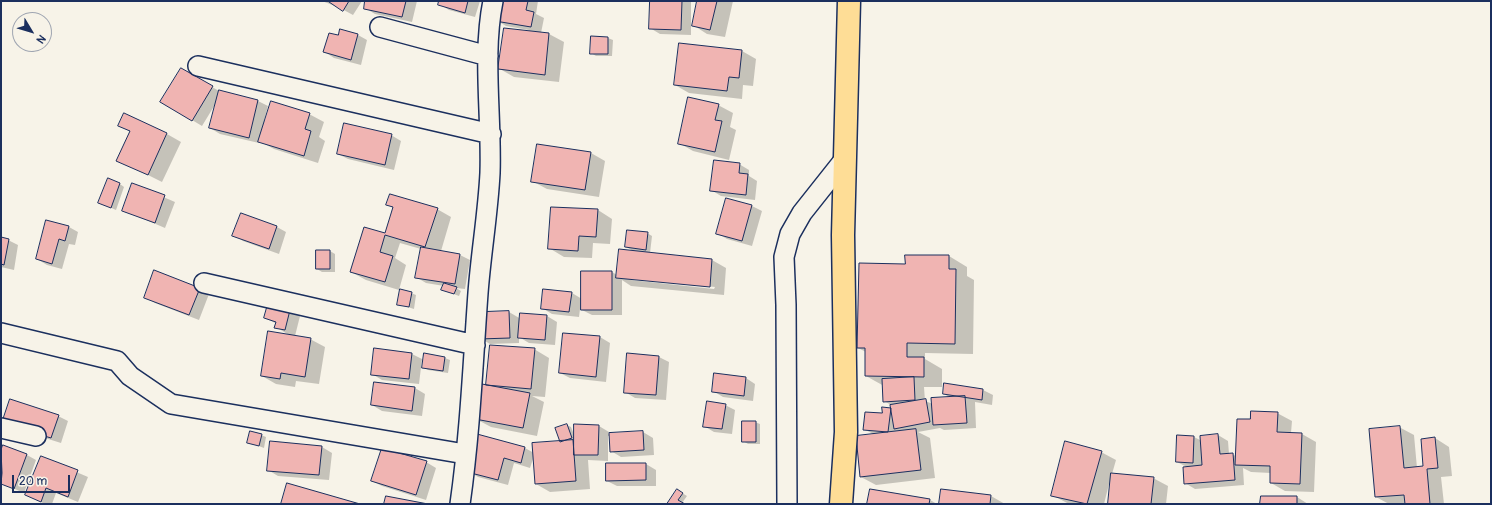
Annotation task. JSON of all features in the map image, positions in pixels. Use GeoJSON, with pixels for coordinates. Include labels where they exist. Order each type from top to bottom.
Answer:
{"type":"FeatureCollection","features":[{"type":"Feature","properties":{"kind":"main road"},"geometry":{"type":"LineString","coordinates":[[841,504],[846,432],[842,235],[848,1]]}},
{"type":"Feature","properties":{"kind":"street"},"geometry":{"type":"LineString","coordinates":[[460,504],[475,345],[478,291],[487,220],[491,134],[488,56],[493,1]]}},
{"type":"Feature","properties":{"kind":"street"},"geometry":{"type":"LineString","coordinates":[[380,27],[488,56]]}},
{"type":"Feature","properties":{"kind":"street"},"geometry":{"type":"LineString","coordinates":[[198,66],[491,134]]}},
{"type":"Feature","properties":{"kind":"street"},"geometry":{"type":"LineString","coordinates":[[787,504],[786,305],[784,257],[790,234],[802,213],[844,160]]}},
{"type":"Feature","properties":{"kind":"street"},"geometry":{"type":"LineString","coordinates":[[204,283],[475,345]]}},
{"type":"Feature","properties":{"kind":"street"},"geometry":{"type":"LineString","coordinates":[[1,333],[117,361],[130,376],[171,404],[465,454]]}},
{"type":"Feature","properties":{"kind":"street"},"geometry":{"type":"LineString","coordinates":[[1,428],[36,436]]}},
{"type":"Feature","properties":{"kind":"building"},"geometry":{"type":"Polygon","coordinates":[[[328,1],[349,1],[343,11],[328,1]]]}},
{"type":"Feature","properties":{"kind":"building"},"geometry":{"type":"Polygon","coordinates":[[[365,1],[406,1],[402,17],[364,9],[365,1]]]}},
{"type":"Feature","properties":{"kind":"building"},"geometry":{"type":"Polygon","coordinates":[[[439,1],[468,1],[465,13],[438,5],[439,1]]]}},
{"type":"Feature","properties":{"kind":"building"},"geometry":{"type":"Polygon","coordinates":[[[498,1],[528,1],[526,10],[534,12],[531,27],[495,21],[498,1]]]}},
{"type":"Feature","properties":{"kind":"building"},"geometry":{"type":"Polygon","coordinates":[[[650,1],[682,1],[681,30],[649,29],[650,1]]]}},
{"type":"Feature","properties":{"kind":"building"},"geometry":{"type":"Polygon","coordinates":[[[697,1],[717,1],[710,30],[692,26],[697,1]]]}},
{"type":"Feature","properties":{"kind":"building"},"geometry":{"type":"Polygon","coordinates":[[[504,28],[549,33],[545,75],[498,69],[504,28]]]}},
{"type":"Feature","properties":{"kind":"building"},"geometry":{"type":"Polygon","coordinates":[[[340,29],[358,34],[351,60],[323,52],[329,33],[338,35],[340,29]]]}},
{"type":"Feature","properties":{"kind":"building"},"geometry":{"type":"Polygon","coordinates":[[[591,36],[608,37],[608,54],[590,54],[591,36]]]}},
{"type":"Feature","properties":{"kind":"building"},"geometry":{"type":"Polygon","coordinates":[[[679,43],[742,50],[739,78],[729,77],[727,91],[674,85],[679,43]]]}},
{"type":"Feature","properties":{"kind":"building"},"geometry":{"type":"Polygon","coordinates":[[[181,68],[213,86],[192,121],[160,102],[181,68]]]}},
{"type":"Feature","properties":{"kind":"building"},"geometry":{"type":"Polygon","coordinates":[[[219,90],[258,100],[249,138],[209,128],[219,90]]]}},
{"type":"Feature","properties":{"kind":"building"},"geometry":{"type":"Polygon","coordinates":[[[688,97],[719,104],[715,120],[722,121],[715,152],[678,144],[688,97]]]}},
{"type":"Feature","properties":{"kind":"building"},"geometry":{"type":"Polygon","coordinates":[[[271,101],[310,113],[305,129],[311,131],[304,156],[258,142],[271,101]]]}},
{"type":"Feature","properties":{"kind":"building"},"geometry":{"type":"Polygon","coordinates":[[[124,113],[167,133],[148,175],[116,161],[130,131],[118,126],[124,113]]]}},
{"type":"Feature","properties":{"kind":"building"},"geometry":{"type":"Polygon","coordinates":[[[344,123],[392,134],[385,165],[337,154],[344,123]]]}},
{"type":"Feature","properties":{"kind":"building"},"geometry":{"type":"Polygon","coordinates":[[[537,144],[591,152],[585,190],[531,182],[537,144]]]}},
{"type":"Feature","properties":{"kind":"building"},"geometry":{"type":"Polygon","coordinates":[[[714,160],[740,163],[739,173],[748,174],[746,195],[710,191],[714,160]]]}},
{"type":"Feature","properties":{"kind":"building"},"geometry":{"type":"Polygon","coordinates":[[[108,178],[120,183],[111,208],[98,203],[108,178]]]}},
{"type":"Feature","properties":{"kind":"building"},"geometry":{"type":"Polygon","coordinates":[[[132,183],[165,195],[155,223],[122,211],[132,183]]]}},
{"type":"Feature","properties":{"kind":"building"},"geometry":{"type":"Polygon","coordinates":[[[390,194],[438,208],[425,247],[385,235],[380,252],[393,256],[385,282],[350,272],[364,227],[385,233],[393,207],[386,205],[390,194]]]}},
{"type":"Feature","properties":{"kind":"building"},"geometry":{"type":"Polygon","coordinates":[[[726,198],[752,205],[742,241],[716,234],[726,198]]]}},
{"type":"Feature","properties":{"kind":"building"},"geometry":{"type":"Polygon","coordinates":[[[551,207],[598,209],[596,237],[579,236],[578,251],[548,249],[551,207]]]}},
{"type":"Feature","properties":{"kind":"building"},"geometry":{"type":"Polygon","coordinates":[[[241,213],[277,226],[269,249],[232,236],[241,213]]]}},
{"type":"Feature","properties":{"kind":"building"},"geometry":{"type":"Polygon","coordinates":[[[46,220],[69,226],[65,241],[59,239],[52,264],[36,259],[46,220]]]}},
{"type":"Feature","properties":{"kind":"building"},"geometry":{"type":"Polygon","coordinates":[[[627,230],[648,232],[646,250],[625,247],[627,230]]]}},
{"type":"Feature","properties":{"kind":"building"},"geometry":{"type":"Polygon","coordinates":[[[1,237],[9,239],[4,265],[1,264],[1,237]]]}},
{"type":"Feature","properties":{"kind":"building"},"geometry":{"type":"Polygon","coordinates":[[[421,247],[460,254],[455,284],[415,278],[421,247]]]}},
{"type":"Feature","properties":{"kind":"building"},"geometry":{"type":"Polygon","coordinates":[[[619,249],[712,259],[710,287],[616,278],[619,249]]]}},
{"type":"Feature","properties":{"kind":"building"},"geometry":{"type":"Polygon","coordinates":[[[316,250],[330,250],[330,269],[316,269],[316,250]]]}},
{"type":"Feature","properties":{"kind":"building"},"geometry":{"type":"Polygon","coordinates":[[[905,255],[949,255],[949,269],[956,269],[955,344],[907,343],[907,357],[924,357],[924,377],[865,376],[865,348],[857,348],[859,263],[905,264],[905,255]]]}},
{"type":"Feature","properties":{"kind":"building"},"geometry":{"type":"Polygon","coordinates":[[[154,270],[200,288],[189,315],[144,298],[154,270]]]}},
{"type":"Feature","properties":{"kind":"building"},"geometry":{"type":"Polygon","coordinates":[[[581,271],[612,271],[612,310],[581,310],[581,271]]]}},
{"type":"Feature","properties":{"kind":"building"},"geometry":{"type":"Polygon","coordinates":[[[444,283],[457,287],[454,294],[441,290],[444,283]]]}},
{"type":"Feature","properties":{"kind":"building"},"geometry":{"type":"Polygon","coordinates":[[[400,289],[412,292],[409,307],[397,305],[400,289]]]}},
{"type":"Feature","properties":{"kind":"building"},"geometry":{"type":"Polygon","coordinates":[[[543,289],[572,292],[569,312],[541,309],[543,289]]]}},
{"type":"Feature","properties":{"kind":"building"},"geometry":{"type":"Polygon","coordinates":[[[268,304],[290,310],[285,330],[274,328],[276,322],[264,318],[268,304]]]}},
{"type":"Feature","properties":{"kind":"building"},"geometry":{"type":"Polygon","coordinates":[[[509,311],[510,338],[479,339],[484,312],[509,311]]]}},
{"type":"Feature","properties":{"kind":"building"},"geometry":{"type":"Polygon","coordinates":[[[520,313],[547,315],[545,340],[518,338],[520,313]]]}},
{"type":"Feature","properties":{"kind":"building"},"geometry":{"type":"Polygon","coordinates":[[[268,331],[311,338],[305,377],[281,373],[280,379],[261,376],[268,331]]]}},
{"type":"Feature","properties":{"kind":"building"},"geometry":{"type":"Polygon","coordinates":[[[563,333],[600,336],[596,377],[559,373],[563,333]]]}},
{"type":"Feature","properties":{"kind":"building"},"geometry":{"type":"Polygon","coordinates":[[[490,345],[535,348],[531,389],[486,385],[490,345]]]}},
{"type":"Feature","properties":{"kind":"building"},"geometry":{"type":"Polygon","coordinates":[[[374,348],[412,353],[409,379],[371,375],[374,348]]]}},
{"type":"Feature","properties":{"kind":"building"},"geometry":{"type":"Polygon","coordinates":[[[424,353],[445,357],[443,371],[422,368],[424,353]]]}},
{"type":"Feature","properties":{"kind":"building"},"geometry":{"type":"Polygon","coordinates":[[[627,353],[659,356],[656,395],[624,393],[627,353]]]}},
{"type":"Feature","properties":{"kind":"building"},"geometry":{"type":"Polygon","coordinates":[[[714,373],[746,377],[744,396],[712,392],[714,373]]]}},
{"type":"Feature","properties":{"kind":"building"},"geometry":{"type":"Polygon","coordinates":[[[914,377],[915,400],[883,402],[882,379],[914,377]]]}},
{"type":"Feature","properties":{"kind":"building"},"geometry":{"type":"Polygon","coordinates":[[[374,382],[415,387],[412,411],[371,405],[374,382]]]}},
{"type":"Feature","properties":{"kind":"building"},"geometry":{"type":"Polygon","coordinates":[[[944,383],[983,389],[982,400],[943,394],[944,383]]]}},
{"type":"Feature","properties":{"kind":"building"},"geometry":{"type":"Polygon","coordinates":[[[482,384],[530,393],[523,428],[475,419],[482,384]]]}},
{"type":"Feature","properties":{"kind":"building"},"geometry":{"type":"Polygon","coordinates":[[[965,396],[967,423],[933,425],[931,398],[965,396]]]}},
{"type":"Feature","properties":{"kind":"building"},"geometry":{"type":"Polygon","coordinates":[[[10,399],[59,415],[51,438],[2,423],[10,399]]]}},
{"type":"Feature","properties":{"kind":"building"},"geometry":{"type":"Polygon","coordinates":[[[926,399],[930,422],[894,429],[890,405],[926,399]]]}},
{"type":"Feature","properties":{"kind":"building"},"geometry":{"type":"Polygon","coordinates":[[[707,401],[726,404],[722,429],[703,427],[707,401]]]}},
{"type":"Feature","properties":{"kind":"building"},"geometry":{"type":"Polygon","coordinates":[[[882,407],[891,408],[888,432],[863,430],[865,412],[882,413],[882,407]]]}},
{"type":"Feature","properties":{"kind":"building"},"geometry":{"type":"Polygon","coordinates":[[[1251,411],[1278,412],[1277,432],[1302,433],[1300,484],[1270,483],[1270,466],[1235,465],[1237,419],[1250,419],[1251,411]]]}},
{"type":"Feature","properties":{"kind":"building"},"geometry":{"type":"Polygon","coordinates":[[[742,421],[756,421],[756,442],[742,442],[742,421]]]}},
{"type":"Feature","properties":{"kind":"building"},"geometry":{"type":"Polygon","coordinates":[[[567,424],[572,438],[560,442],[555,428],[567,424]]]}},
{"type":"Feature","properties":{"kind":"building"},"geometry":{"type":"Polygon","coordinates":[[[574,424],[599,425],[598,455],[574,455],[574,424]]]}},
{"type":"Feature","properties":{"kind":"building"},"geometry":{"type":"Polygon","coordinates":[[[1400,426],[1404,468],[1423,466],[1421,439],[1435,437],[1438,468],[1427,469],[1430,504],[1405,504],[1404,495],[1375,497],[1369,429],[1400,426]]]}},
{"type":"Feature","properties":{"kind":"building"},"geometry":{"type":"Polygon","coordinates":[[[916,429],[921,470],[860,477],[856,436],[916,429]]]}},
{"type":"Feature","properties":{"kind":"building"},"geometry":{"type":"Polygon","coordinates":[[[250,431],[262,434],[259,446],[247,443],[250,431]]]}},
{"type":"Feature","properties":{"kind":"building"},"geometry":{"type":"Polygon","coordinates":[[[643,431],[644,450],[610,452],[609,433],[643,431]]]}},
{"type":"Feature","properties":{"kind":"building"},"geometry":{"type":"Polygon","coordinates":[[[477,434],[525,447],[521,463],[504,458],[498,480],[467,472],[477,434]]]}},
{"type":"Feature","properties":{"kind":"building"},"geometry":{"type":"Polygon","coordinates":[[[1218,434],[1220,454],[1233,453],[1235,480],[1184,484],[1183,467],[1202,465],[1200,436],[1218,434]]]}},
{"type":"Feature","properties":{"kind":"building"},"geometry":{"type":"Polygon","coordinates":[[[1177,435],[1194,436],[1193,463],[1176,462],[1177,435]]]}},
{"type":"Feature","properties":{"kind":"building"},"geometry":{"type":"Polygon","coordinates":[[[573,440],[576,481],[535,484],[532,443],[573,440]]]}},
{"type":"Feature","properties":{"kind":"building"},"geometry":{"type":"Polygon","coordinates":[[[270,441],[322,446],[319,475],[267,471],[270,441]]]}},
{"type":"Feature","properties":{"kind":"building"},"geometry":{"type":"Polygon","coordinates":[[[1065,441],[1102,451],[1087,504],[1051,496],[1065,441]]]}},
{"type":"Feature","properties":{"kind":"building"},"geometry":{"type":"Polygon","coordinates":[[[3,445],[27,454],[14,489],[1,484],[1,450],[3,445]]]}},
{"type":"Feature","properties":{"kind":"building"},"geometry":{"type":"Polygon","coordinates":[[[382,448],[427,461],[416,495],[371,481],[382,448]]]}},
{"type":"Feature","properties":{"kind":"building"},"geometry":{"type":"Polygon","coordinates":[[[41,456],[78,470],[68,497],[46,488],[41,502],[25,495],[41,456]]]}},
{"type":"Feature","properties":{"kind":"building"},"geometry":{"type":"Polygon","coordinates":[[[606,463],[646,463],[646,480],[606,481],[606,463]]]}},
{"type":"Feature","properties":{"kind":"building"},"geometry":{"type":"Polygon","coordinates":[[[1111,473],[1154,477],[1151,504],[1108,504],[1111,473]]]}},
{"type":"Feature","properties":{"kind":"building"},"geometry":{"type":"Polygon","coordinates":[[[287,483],[360,504],[281,504],[287,483]]]}},
{"type":"Feature","properties":{"kind":"building"},"geometry":{"type":"Polygon","coordinates":[[[677,489],[683,493],[678,500],[685,504],[667,504],[677,489]]]}},
{"type":"Feature","properties":{"kind":"building"},"geometry":{"type":"Polygon","coordinates":[[[870,489],[930,499],[929,504],[867,504],[870,489]]]}},
{"type":"Feature","properties":{"kind":"building"},"geometry":{"type":"Polygon","coordinates":[[[941,489],[991,495],[990,504],[939,504],[941,489]]]}},
{"type":"Feature","properties":{"kind":"building"},"geometry":{"type":"Polygon","coordinates":[[[386,496],[428,504],[384,504],[386,496]]]}},
{"type":"Feature","properties":{"kind":"building"},"geometry":{"type":"Polygon","coordinates":[[[1261,496],[1297,496],[1297,504],[1260,504],[1261,496]]]}}]}
